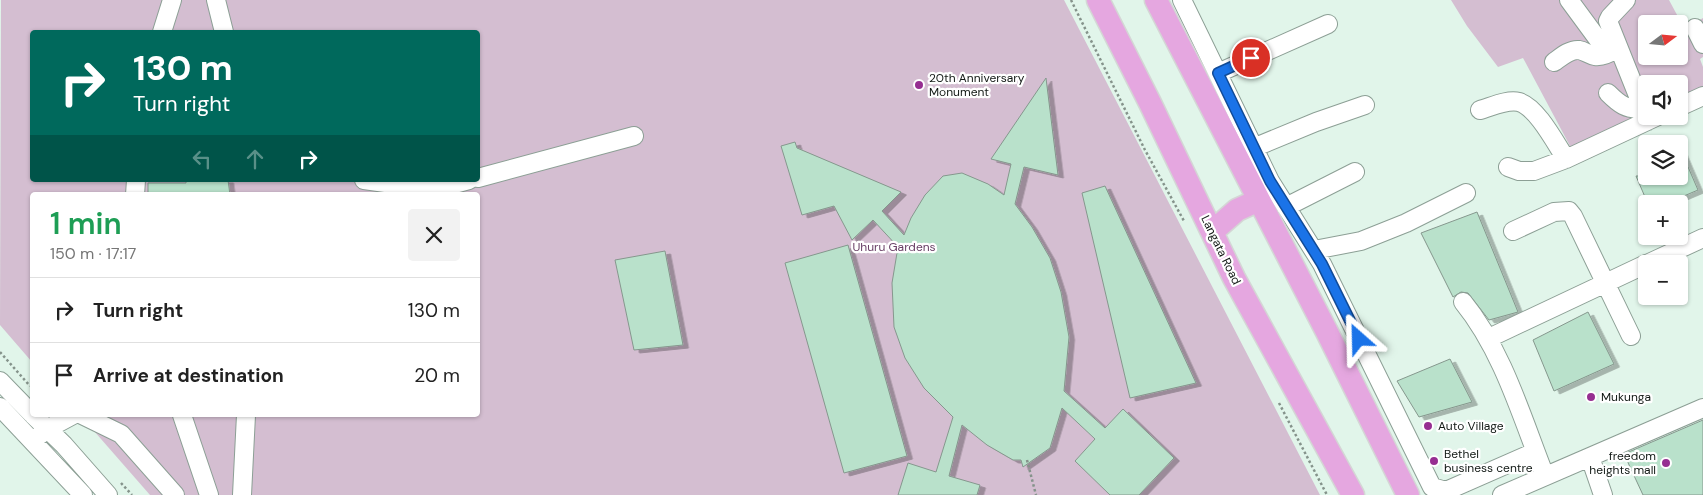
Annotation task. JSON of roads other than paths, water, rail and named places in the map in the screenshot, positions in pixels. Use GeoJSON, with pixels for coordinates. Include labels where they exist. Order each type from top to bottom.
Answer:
{"type":"FeatureCollection","features":[{"type":"Feature","properties":{"kind":"main road","name":"Langata Road"},"geometry":{"type":"LineString","coordinates":[[1098,0],[1234,278],[1353,495]]}},
{"type":"Feature","properties":{"kind":"main road"},"geometry":{"type":"LineString","coordinates":[[1156,0],[1327,332],[1408,495]]}},
{"type":"Feature","properties":{"kind":"main road"},"geometry":{"type":"LineString","coordinates":[[1212,232],[1237,210],[1259,200]]}},
{"type":"Feature","properties":{"kind":"street"},"geometry":{"type":"LineString","coordinates":[[163,30],[172,0]]}},
{"type":"Feature","properties":{"kind":"street"},"geometry":{"type":"LineString","coordinates":[[216,0],[224,30]]}},
{"type":"Feature","properties":{"kind":"street"},"geometry":{"type":"LineString","coordinates":[[1182,0],[1253,148],[1270,181],[1314,250],[1432,487],[1446,491],[1536,452]]}},
{"type":"Feature","properties":{"kind":"street"},"geometry":{"type":"LineString","coordinates":[[1569,0],[1613,51],[1638,94]]}},
{"type":"Feature","properties":{"kind":"street"},"geometry":{"type":"LineString","coordinates":[[1613,51],[1608,21],[1610,16],[1626,0]]}},
{"type":"Feature","properties":{"kind":"street"},"geometry":{"type":"LineString","coordinates":[[1218,73],[1328,24]]}},
{"type":"Feature","properties":{"kind":"street"},"geometry":{"type":"LineString","coordinates":[[1695,28],[1703,44]]}},
{"type":"Feature","properties":{"kind":"street"},"geometry":{"type":"LineString","coordinates":[[1554,62],[1579,50],[1594,56],[1613,51]]}},
{"type":"Feature","properties":{"kind":"street"},"geometry":{"type":"LineString","coordinates":[[1608,93],[1618,103],[1638,111]]}},
{"type":"Feature","properties":{"kind":"street"},"geometry":{"type":"LineString","coordinates":[[1688,103],[1703,96]]}},
{"type":"Feature","properties":{"kind":"street"},"geometry":{"type":"LineString","coordinates":[[1480,110],[1505,103],[1519,102],[1534,112],[1566,159]]}},
{"type":"Feature","properties":{"kind":"street"},"geometry":{"type":"LineString","coordinates":[[1253,148],[1316,122],[1365,105]]}},
{"type":"Feature","properties":{"kind":"street"},"geometry":{"type":"LineString","coordinates":[[1508,167],[1518,171],[1534,171],[1566,159],[1638,121]]}},
{"type":"Feature","properties":{"kind":"street"},"geometry":{"type":"LineString","coordinates":[[480,177],[634,136]]}},
{"type":"Feature","properties":{"kind":"street"},"geometry":{"type":"LineString","coordinates":[[1286,207],[1355,172]]}},
{"type":"Feature","properties":{"kind":"street"},"geometry":{"type":"LineString","coordinates":[[378,182],[414,187],[447,186]]}},
{"type":"Feature","properties":{"kind":"street"},"geometry":{"type":"LineString","coordinates":[[428,192],[462,182]]}},
{"type":"Feature","properties":{"kind":"street"},"geometry":{"type":"LineString","coordinates":[[1314,250],[1361,241],[1406,223],[1466,193]]}},
{"type":"Feature","properties":{"kind":"street"},"geometry":{"type":"LineString","coordinates":[[1513,231],[1554,212],[1570,211],[1632,336]]}},
{"type":"Feature","properties":{"kind":"street"},"geometry":{"type":"LineString","coordinates":[[1666,255],[1703,238]]}},
{"type":"Feature","properties":{"kind":"street"},"geometry":{"type":"LineString","coordinates":[[1489,338],[1638,268]]}},
{"type":"Feature","properties":{"kind":"street"},"geometry":{"type":"LineString","coordinates":[[1463,302],[1496,350],[1545,476]]}},
{"type":"Feature","properties":{"kind":"street"},"geometry":{"type":"LineString","coordinates":[[1327,332],[1351,322]]}},
{"type":"Feature","properties":{"kind":"street"},"geometry":{"type":"LineString","coordinates":[[0,381],[30,412]]}},
{"type":"Feature","properties":{"kind":"street"},"geometry":{"type":"LineString","coordinates":[[0,407],[83,495]]}},
{"type":"Feature","properties":{"kind":"street"},"geometry":{"type":"LineString","coordinates":[[1502,495],[1703,408]]}},
{"type":"Feature","properties":{"kind":"street"},"geometry":{"type":"LineString","coordinates":[[35,417],[108,495]]}},
{"type":"Feature","properties":{"kind":"street"},"geometry":{"type":"LineString","coordinates":[[32,442],[47,429],[69,417]]}},
{"type":"Feature","properties":{"kind":"street"},"geometry":{"type":"LineString","coordinates":[[86,417],[121,434],[175,495]]}},
{"type":"Feature","properties":{"kind":"street"},"geometry":{"type":"LineString","coordinates":[[183,417],[209,495]]}},
{"type":"Feature","properties":{"kind":"street"},"geometry":{"type":"LineString","coordinates":[[242,495],[246,417]]}},
{"type":"Feature","properties":{"kind":"street"},"geometry":{"type":"LineString","coordinates":[[1590,457],[1603,495]]}},
{"type":"Feature","properties":{"kind":"place","name":"20th Anniversary Monument"},"geometry":{"type":"Point","coordinates":[919,85]}},
{"type":"Feature","properties":{"kind":"place","name":"Mukunga"},"geometry":{"type":"Point","coordinates":[1591,397]}},
{"type":"Feature","properties":{"kind":"place","name":"Auto Village"},"geometry":{"type":"Point","coordinates":[1428,426]}},
{"type":"Feature","properties":{"kind":"place","name":"Bethel business centre"},"geometry":{"type":"Point","coordinates":[1434,461]}},
{"type":"Feature","properties":{"kind":"place","name":"freedom heights mall"},"geometry":{"type":"Point","coordinates":[1666,463]}},
{"type":"Feature","properties":{"kind":"park label","name":"Uhuru Gardens"},"geometry":{"type":"Point","coordinates":[894,247]}}]}
